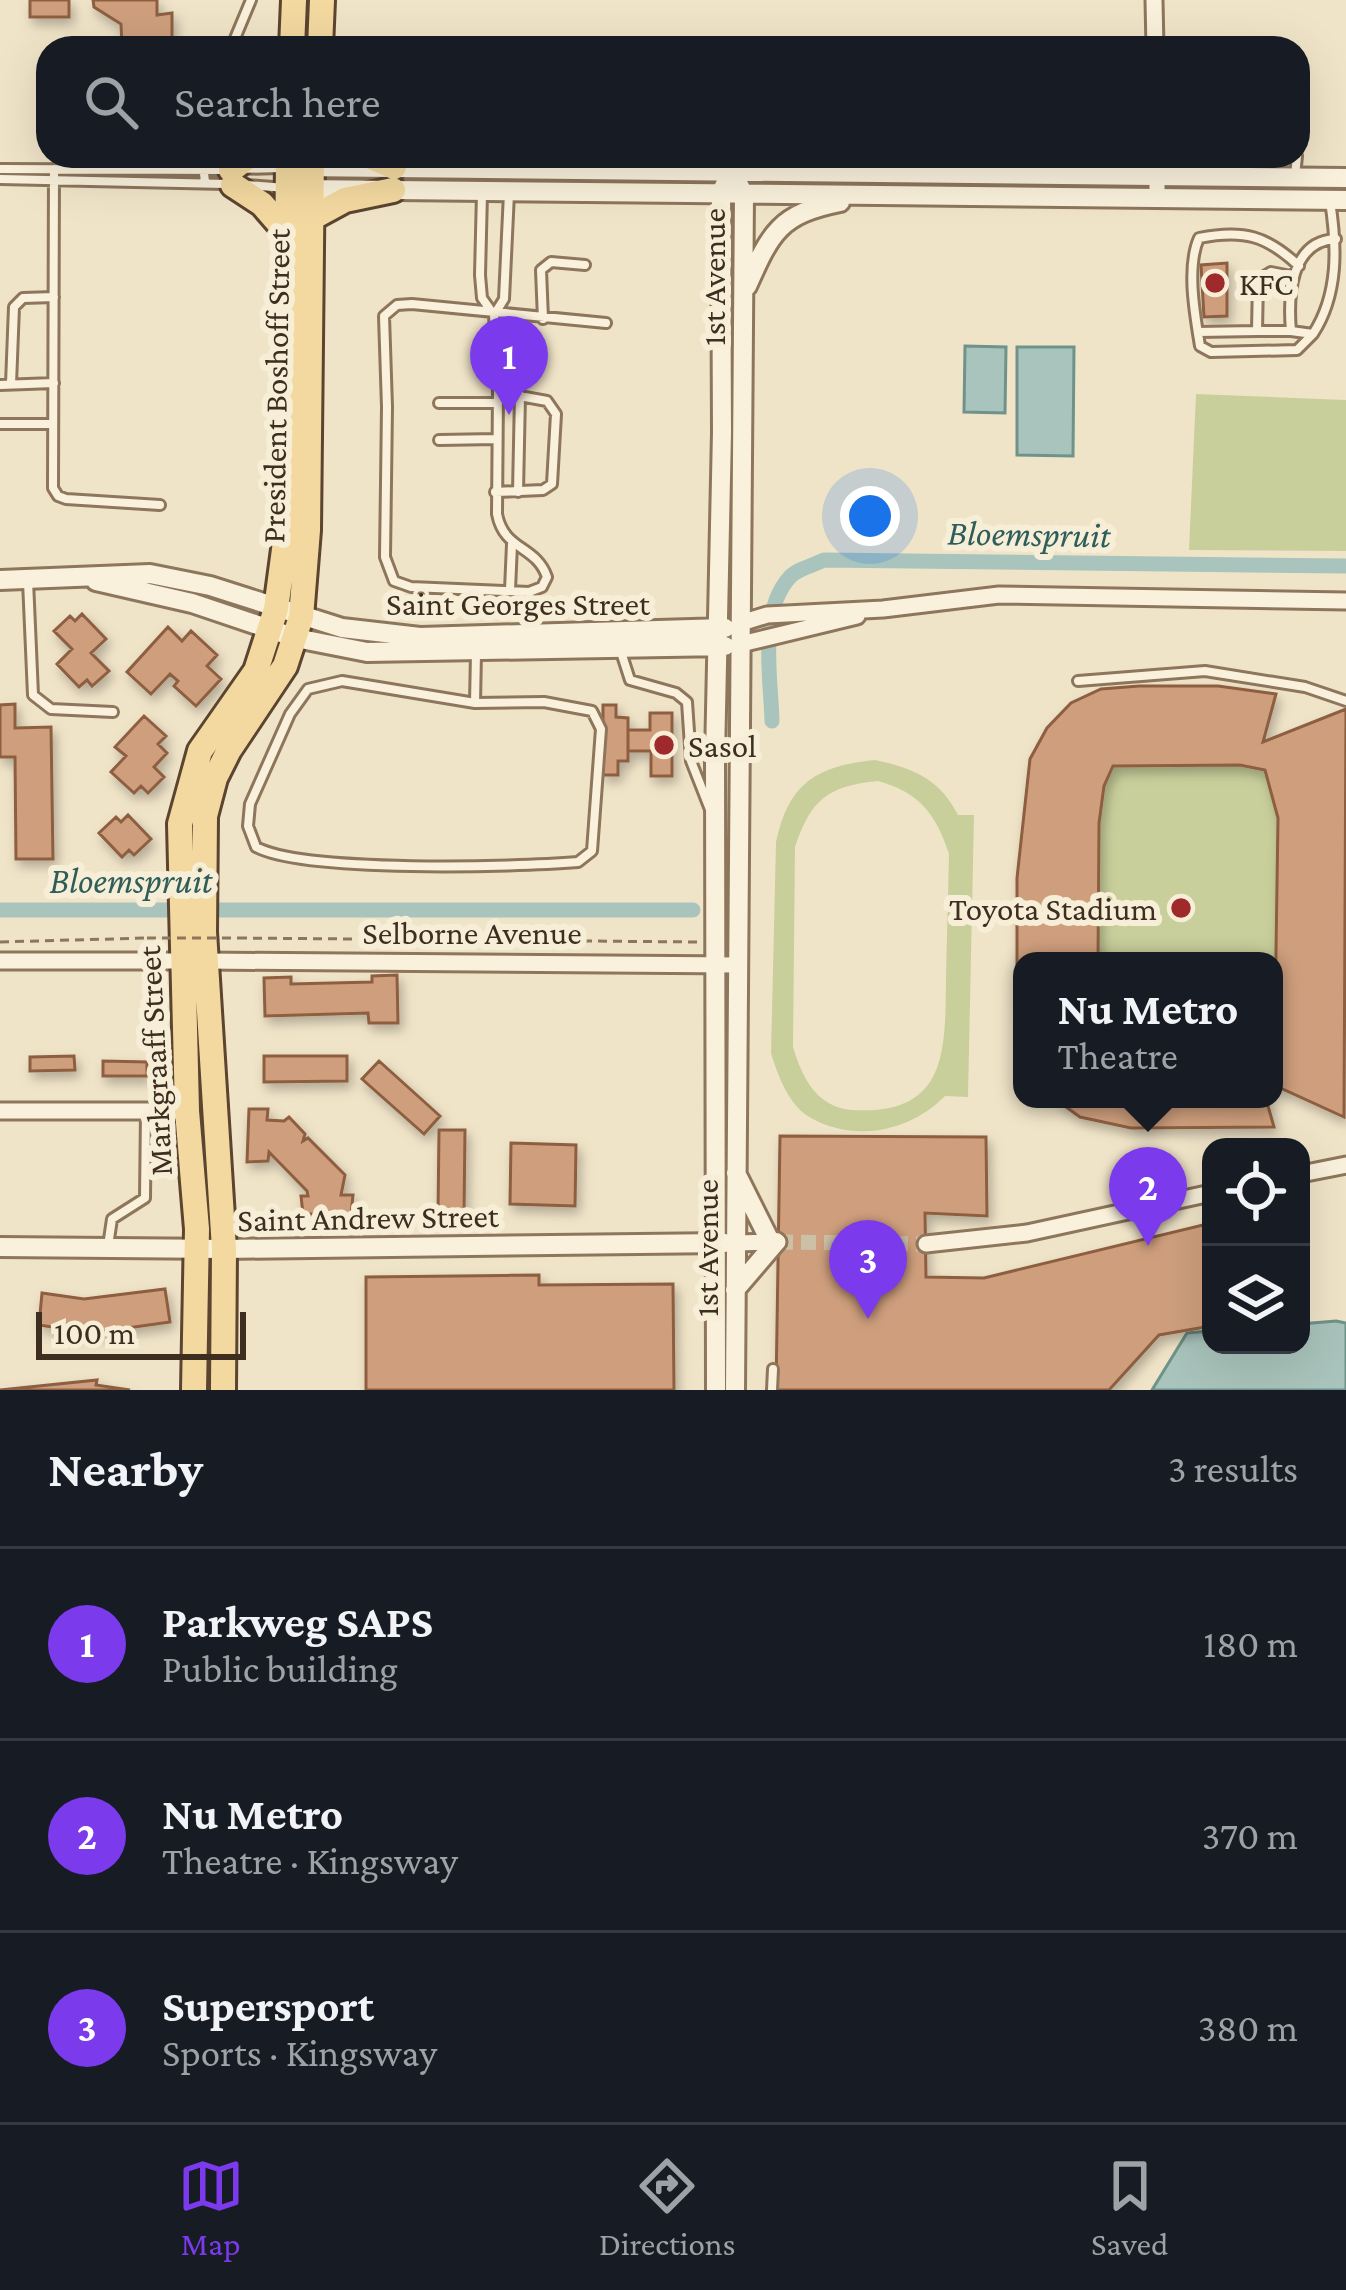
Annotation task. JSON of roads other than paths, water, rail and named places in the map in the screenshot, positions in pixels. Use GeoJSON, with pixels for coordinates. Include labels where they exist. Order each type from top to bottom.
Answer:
{"type":"FeatureCollection","features":[{"type":"Feature","properties":{"kind":"main road"},"geometry":{"type":"LineString","coordinates":[[292,36],[294,0]]}},
{"type":"Feature","properties":{"kind":"main road"},"geometry":{"type":"LineString","coordinates":[[320,36],[322,0]]}},
{"type":"Feature","properties":{"kind":"main road"},"geometry":{"type":"LineString","coordinates":[[310,219],[393,179],[382,168]]}},
{"type":"Feature","properties":{"kind":"main road"},"geometry":{"type":"LineString","coordinates":[[237,170],[288,234]]}},
{"type":"Feature","properties":{"kind":"main road","name":"President Boshoff Street"},"geometry":{"type":"LineString","coordinates":[[299,628],[308,530],[310,219],[300,171]]}},
{"type":"Feature","properties":{"kind":"main road","name":"President Boshoff Street"},"geometry":{"type":"LineString","coordinates":[[273,620],[285,542],[288,234],[300,171]]}},
{"type":"Feature","properties":{"kind":"main road","name":"Markgraaff Street"},"geometry":{"type":"LineString","coordinates":[[223,1390],[224,1249],[213,1100],[194,961],[191,869],[180,824],[200,751],[256,671],[273,620]]}},
{"type":"Feature","properties":{"kind":"main road","name":"Markgraaff Street"},"geometry":{"type":"LineString","coordinates":[[191,869],[215,778],[285,666],[299,628]]}},
{"type":"Feature","properties":{"kind":"main road","name":"Markgraaff Street"},"geometry":{"type":"LineString","coordinates":[[194,961],[187,1111],[196,1248],[194,1390]]}},
{"type":"Feature","properties":{"kind":"main road"},"geometry":{"type":"LineString","coordinates":[[187,1111],[213,1100]]}},
{"type":"Feature","properties":{"kind":"street"},"geometry":{"type":"LineString","coordinates":[[1154,0],[1155,36]]}},
{"type":"Feature","properties":{"kind":"street"},"geometry":{"type":"LineString","coordinates":[[393,179],[687,168]]}},
{"type":"Feature","properties":{"kind":"street","name":"1st Avenue"},"geometry":{"type":"LineString","coordinates":[[735,1390],[735,1290],[726,1243],[714,952],[721,194],[740,168]]}},
{"type":"Feature","properties":{"kind":"street","name":"1st Avenue"},"geometry":{"type":"LineString","coordinates":[[716,1390],[736,1173],[745,194],[741,168]]}},
{"type":"Feature","properties":{"kind":"street"},"geometry":{"type":"LineString","coordinates":[[1157,168],[1157,198]]}},
{"type":"Feature","properties":{"kind":"street"},"geometry":{"type":"LineString","coordinates":[[1180,168],[1346,178]]}},
{"type":"Feature","properties":{"kind":"street"},"geometry":{"type":"LineString","coordinates":[[300,171],[509,193],[1338,200]]}},
{"type":"Feature","properties":{"kind":"street"},"geometry":{"type":"LineString","coordinates":[[743,295],[763,249],[780,226],[817,207],[874,195]]}},
{"type":"Feature","properties":{"kind":"street","name":"Saint Georges Street"},"geometry":{"type":"LineString","coordinates":[[0,580],[86,578],[273,620],[367,652],[621,649],[716,639],[741,623]]}},
{"type":"Feature","properties":{"kind":"street"},"geometry":{"type":"LineString","coordinates":[[741,644],[808,620],[998,595],[1346,601]]}},
{"type":"Feature","properties":{"kind":"street"},"geometry":{"type":"LineString","coordinates":[[741,623],[767,615],[808,620]]}},
{"type":"Feature","properties":{"kind":"street","name":"Saint Georges Street"},"geometry":{"type":"LineString","coordinates":[[299,628],[420,638],[716,639],[741,644]]}},
{"type":"Feature","properties":{"kind":"street","name":"Selborne Avenue"},"geometry":{"type":"LineString","coordinates":[[0,961],[714,952],[738,965]]}},
{"type":"Feature","properties":{"kind":"street"},"geometry":{"type":"LineString","coordinates":[[0,1111],[187,1111]]}},
{"type":"Feature","properties":{"kind":"street"},"geometry":{"type":"LineString","coordinates":[[1310,1172],[1346,1165]]}},
{"type":"Feature","properties":{"kind":"street"},"geometry":{"type":"LineString","coordinates":[[736,1173],[775,1242]]}},
{"type":"Feature","properties":{"kind":"street"},"geometry":{"type":"LineString","coordinates":[[926,1244],[1027,1233],[1202,1195]]}},
{"type":"Feature","properties":{"kind":"street"},"geometry":{"type":"LineString","coordinates":[[726,1243],[775,1242]]}},
{"type":"Feature","properties":{"kind":"street"},"geometry":{"type":"LineString","coordinates":[[735,1290],[775,1242]]}},
{"type":"Feature","properties":{"kind":"street","name":"Saint Andrew Street"},"geometry":{"type":"LineString","coordinates":[[0,1247],[726,1243]]}},
{"type":"Feature","properties":{"kind":"lane"},"geometry":{"type":"LineString","coordinates":[[236,36],[250,0]]}},
{"type":"Feature","properties":{"kind":"lane"},"geometry":{"type":"LineString","coordinates":[[1294,178],[1295,168]]}},
{"type":"Feature","properties":{"kind":"lane"},"geometry":{"type":"LineString","coordinates":[[0,169],[206,182],[237,170],[300,171]]}},
{"type":"Feature","properties":{"kind":"lane"},"geometry":{"type":"LineString","coordinates":[[203,170],[206,182]]}},
{"type":"Feature","properties":{"kind":"lane"},"geometry":{"type":"LineString","coordinates":[[0,179],[300,171]]}},
{"type":"Feature","properties":{"kind":"lane"},"geometry":{"type":"LineString","coordinates":[[54,175],[53,488],[58,496],[160,506]]}},
{"type":"Feature","properties":{"kind":"lane"},"geometry":{"type":"LineString","coordinates":[[482,192],[480,274],[482,298],[494,315],[495,492],[500,532],[542,562],[547,577],[542,587],[529,592],[411,587],[394,581],[385,557],[384,316],[397,305],[412,304],[494,315],[606,323]]}},
{"type":"Feature","properties":{"kind":"lane"},"geometry":{"type":"LineString","coordinates":[[494,315],[504,299],[509,193]]}},
{"type":"Feature","properties":{"kind":"lane"},"geometry":{"type":"LineString","coordinates":[[1299,266],[1261,236],[1199,238],[1194,283],[1200,346],[1211,352],[1297,350],[1313,334],[1331,295],[1338,200]]}},
{"type":"Feature","properties":{"kind":"lane"},"geometry":{"type":"LineString","coordinates":[[1291,331],[1291,276],[1316,245],[1336,239]]}},
{"type":"Feature","properties":{"kind":"lane"},"geometry":{"type":"LineString","coordinates":[[543,319],[542,270],[551,262],[585,265]]}},
{"type":"Feature","properties":{"kind":"lane"},"geometry":{"type":"LineString","coordinates":[[1257,331],[1258,280],[1271,272],[1291,276]]}},
{"type":"Feature","properties":{"kind":"lane"},"geometry":{"type":"LineString","coordinates":[[11,384],[14,307],[29,296],[54,297]]}},
{"type":"Feature","properties":{"kind":"lane"},"geometry":{"type":"LineString","coordinates":[[1198,332],[1313,334]]}},
{"type":"Feature","properties":{"kind":"lane"},"geometry":{"type":"LineString","coordinates":[[0,385],[54,383]]}},
{"type":"Feature","properties":{"kind":"lane"},"geometry":{"type":"LineString","coordinates":[[495,492],[543,490],[552,484],[556,414],[548,401],[498,392]]}},
{"type":"Feature","properties":{"kind":"lane"},"geometry":{"type":"LineString","coordinates":[[518,492],[520,395]]}},
{"type":"Feature","properties":{"kind":"lane"},"geometry":{"type":"LineString","coordinates":[[439,403],[497,404]]}},
{"type":"Feature","properties":{"kind":"lane"},"geometry":{"type":"LineString","coordinates":[[0,424],[53,424]]}},
{"type":"Feature","properties":{"kind":"lane"},"geometry":{"type":"LineString","coordinates":[[439,440],[496,439]]}},
{"type":"Feature","properties":{"kind":"lane"},"geometry":{"type":"LineString","coordinates":[[510,590],[512,544]]}},
{"type":"Feature","properties":{"kind":"lane"},"geometry":{"type":"LineString","coordinates":[[28,580],[33,695],[51,710],[113,712]]}},
{"type":"Feature","properties":{"kind":"lane"},"geometry":{"type":"LineString","coordinates":[[621,649],[630,680],[676,693],[687,702],[691,761],[715,819]]}},
{"type":"Feature","properties":{"kind":"lane"},"geometry":{"type":"LineString","coordinates":[[475,703],[476,652]]}},
{"type":"Feature","properties":{"kind":"lane"},"geometry":{"type":"LineString","coordinates":[[1078,681],[1205,671],[1305,687],[1346,700]]}},
{"type":"Feature","properties":{"kind":"lane"},"geometry":{"type":"LineString","coordinates":[[342,681],[475,703],[544,703],[580,708],[597,716],[601,729],[595,841],[587,858],[559,864],[424,865],[312,860],[269,854],[256,847],[248,826],[250,804],[290,714],[308,689],[342,681]]}},
{"type":"Feature","properties":{"kind":"lane"},"geometry":{"type":"LineString","coordinates":[[108,1247],[112,1219],[146,1198],[146,1111]]}},
{"type":"Feature","properties":{"kind":"lane"},"geometry":{"type":"LineString","coordinates":[[772,1390],[773,1369]]}},
{"type":"Feature","properties":{"kind":"water"},"geometry":{"type":"Polygon","coordinates":[[[965,346],[1006,347],[1005,413],[964,412],[965,346]]]}},
{"type":"Feature","properties":{"kind":"water"},"geometry":{"type":"Polygon","coordinates":[[[1017,347],[1074,347],[1073,456],[1017,455],[1017,347]]]}},
{"type":"Feature","properties":{"kind":"water"},"geometry":{"type":"Polygon","coordinates":[[[1310,1323],[1346,1323],[1346,1390],[1152,1390],[1187,1333],[1202,1332],[1202,1354],[1310,1354],[1310,1323]]]}},
{"type":"Feature","properties":{"kind":"waterway","name":"Bloemspruit"},"geometry":{"type":"LineString","coordinates":[[772,721],[769,646],[774,608],[790,577],[824,560],[1346,566]]}},
{"type":"Feature","properties":{"kind":"waterway","name":"Bloemspruit"},"geometry":{"type":"LineString","coordinates":[[0,910],[693,910]]}},
{"type":"Feature","properties":{"kind":"tunnel"},"geometry":{"type":"LineString","coordinates":[[778,1242],[926,1244]]}},
{"type":"Feature","properties":{"kind":"place","name":"KFC"},"geometry":{"type":"Point","coordinates":[1215,283]}},
{"type":"Feature","properties":{"kind":"place","name":"Parkweg SAPS"},"geometry":{"type":"Point","coordinates":[509,415]}},
{"type":"Feature","properties":{"kind":"place","name":"Sasol"},"geometry":{"type":"Point","coordinates":[664,745]}},
{"type":"Feature","properties":{"kind":"place","name":"Toyota Stadium"},"geometry":{"type":"Point","coordinates":[1181,908]}},
{"type":"Feature","properties":{"kind":"place","name":"Nu Metro"},"geometry":{"type":"Point","coordinates":[1148,1246]}},
{"type":"Feature","properties":{"kind":"place","name":"Supersport"},"geometry":{"type":"Point","coordinates":[868,1319]}}]}
